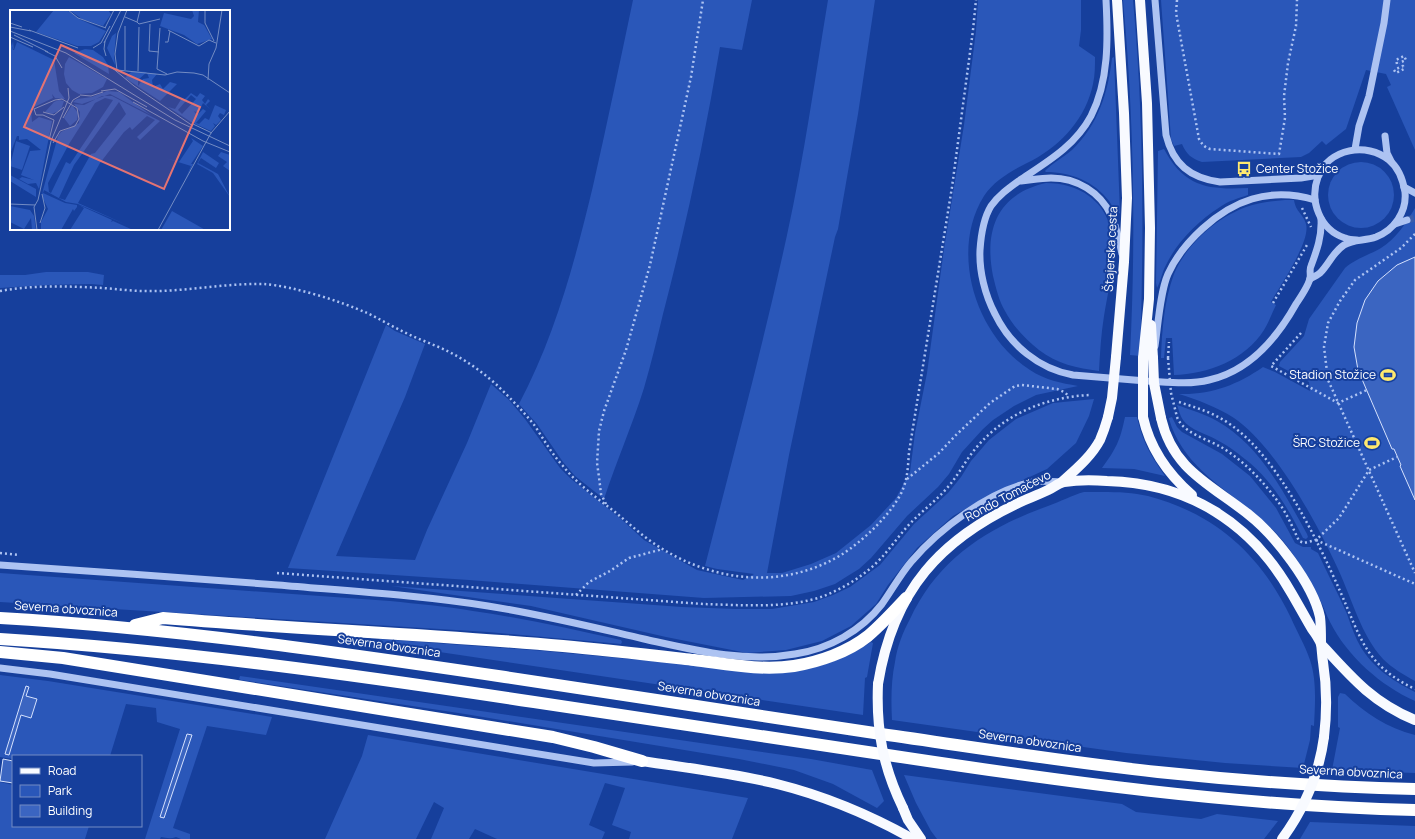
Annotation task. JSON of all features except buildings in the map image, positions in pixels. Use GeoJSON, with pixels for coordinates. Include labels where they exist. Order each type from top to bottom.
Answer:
{"type":"FeatureCollection","features":[{"type":"Feature","properties":{"kind":"highway"},"geometry":{"type":"LineString","coordinates":[[125,627],[163,618],[538,644],[627,652],[751,667],[774,668],[814,662],[830,657],[849,648],[867,637],[906,598]]}},
{"type":"Feature","properties":{"kind":"highway","name":"Severna obvoznica"},"geometry":{"type":"LineString","coordinates":[[0,618],[125,627],[221,637],[407,662],[1047,758],[1156,772],[1261,782],[1415,790]]}},
{"type":"Feature","properties":{"kind":"highway"},"geometry":{"type":"LineString","coordinates":[[0,639],[188,654],[389,680],[971,768],[1120,788],[1249,801],[1332,807],[1415,810]]}},
{"type":"Feature","properties":{"kind":"highway"},"geometry":{"type":"LineString","coordinates":[[0,652],[63,658],[553,737],[642,761]]}},
{"type":"Feature","properties":{"kind":"main road","name":"Štajerska cesta"},"geometry":{"type":"LineString","coordinates":[[1062,482],[1082,464],[1099,441],[1108,416],[1112,398],[1124,262],[1127,198],[1124,105],[1117,0]]}},
{"type":"Feature","properties":{"kind":"main road"},"geometry":{"type":"LineString","coordinates":[[1140,0],[1148,134],[1150,228],[1149,299],[1143,358],[1144,417],[1150,440],[1162,462],[1184,488],[1200,502]]}},
{"type":"Feature","properties":{"kind":"main road"},"geometry":{"type":"LineString","coordinates":[[1149,299],[1154,358],[1154,384],[1160,418],[1168,440],[1178,458],[1200,479],[1249,514],[1260,524],[1295,566],[1309,591],[1320,617],[1321,644],[1368,692],[1398,713],[1415,720]]}},
{"type":"Feature","properties":{"kind":"main road","name":"Rondo Tomačevo"},"geometry":{"type":"LineString","coordinates":[[921,839],[908,820],[887,770],[882,752],[877,711],[878,684],[887,642],[896,618],[906,598],[927,568],[946,549],[965,534],[1001,512],[1049,490],[1062,482],[1093,480],[1123,481],[1178,492],[1215,510],[1232,522],[1271,560],[1286,582],[1321,644],[1327,708],[1320,758],[1311,788],[1300,812],[1282,839]]}},
{"type":"Feature","properties":{"kind":"main road"},"geometry":{"type":"LineString","coordinates":[[642,761],[750,779],[796,789],[851,808],[913,839]]}},
{"type":"Feature","properties":{"kind":"street"},"geometry":{"type":"LineString","coordinates":[[1106,0],[1104,79],[1091,115],[1078,136],[1068,146],[1052,159],[1018,181],[996,200],[986,216],[982,228],[980,253],[985,289],[998,320],[1012,338],[1038,362],[1061,373],[1092,377],[1176,383],[1198,382],[1219,378],[1239,368],[1255,356],[1270,342],[1284,325],[1310,279],[1310,268],[1316,255],[1322,232],[1321,219]]}},
{"type":"Feature","properties":{"kind":"street"},"geometry":{"type":"LineString","coordinates":[[1155,0],[1166,135],[1172,153],[1181,165],[1190,173],[1199,177],[1220,182],[1301,178],[1319,175]]}},
{"type":"Feature","properties":{"kind":"street"},"geometry":{"type":"LineString","coordinates":[[1355,150],[1359,126],[1370,96],[1387,0]]}},
{"type":"Feature","properties":{"kind":"street"},"geometry":{"type":"LineString","coordinates":[[1310,279],[1320,273],[1336,251],[1345,244],[1357,240],[1376,237],[1395,224],[1401,214],[1405,196],[1404,187],[1399,171],[1387,153],[1385,136]]}},
{"type":"Feature","properties":{"kind":"street"},"geometry":{"type":"LineString","coordinates":[[1357,240],[1338,235],[1329,229],[1321,219],[1315,200],[1315,188],[1319,175],[1328,163],[1340,154],[1355,150],[1368,150],[1380,154],[1391,161]]}},
{"type":"Feature","properties":{"kind":"street"},"geometry":{"type":"LineString","coordinates":[[1018,181],[1050,178],[1067,179],[1082,185],[1096,194],[1111,215],[1124,262]]}},
{"type":"Feature","properties":{"kind":"street"},"geometry":{"type":"LineString","coordinates":[[1404,187],[1415,193]]}},
{"type":"Feature","properties":{"kind":"street"},"geometry":{"type":"LineString","coordinates":[[1154,358],[1163,297],[1168,275],[1179,255],[1191,240],[1210,221],[1232,208],[1252,199],[1293,195],[1315,200]]}},
{"type":"Feature","properties":{"kind":"street"},"geometry":{"type":"LineString","coordinates":[[1395,224],[1408,220]]}},
{"type":"Feature","properties":{"kind":"street"},"geometry":{"type":"LineString","coordinates":[[0,565],[391,594],[486,606],[530,614],[708,653],[744,657],[778,657],[819,649],[834,643],[858,627],[880,607],[901,575],[916,556],[936,536],[962,516],[1016,487],[1034,482],[1062,482]]}},
{"type":"Feature","properties":{"kind":"street"},"geometry":{"type":"LineString","coordinates":[[0,668],[50,674],[594,763],[642,761]]}},
{"type":"Feature","properties":{"kind":"path"},"geometry":{"type":"LineString","coordinates":[[607,506],[601,494],[597,463],[600,431],[604,411],[626,350],[650,265],[692,77],[704,0]]}},
{"type":"Feature","properties":{"kind":"path"},"geometry":{"type":"LineString","coordinates":[[0,291],[51,287],[151,291],[266,284],[300,291],[333,301],[367,313],[404,332],[454,354],[475,368],[497,385],[517,406],[532,423],[562,465],[574,478],[649,540],[664,549],[699,567],[716,572],[769,578],[810,570],[832,560],[850,549],[866,536],[896,502],[903,491],[907,479],[909,452],[953,180],[974,30],[976,0]]}},
{"type":"Feature","properties":{"kind":"path"},"geometry":{"type":"LineString","coordinates":[[1176,0],[1176,13],[1198,139],[1205,147],[1210,149],[1279,154],[1285,118],[1284,96],[1288,63],[1296,26],[1297,0]]}},
{"type":"Feature","properties":{"kind":"path"},"geometry":{"type":"LineString","coordinates":[[1302,208],[1312,230]]}},
{"type":"Feature","properties":{"kind":"path"},"geometry":{"type":"LineString","coordinates":[[1415,234],[1401,248],[1355,280],[1340,300],[1328,323],[1324,347],[1328,380],[1415,573]]}},
{"type":"Feature","properties":{"kind":"path"},"geometry":{"type":"LineString","coordinates":[[1273,303],[1309,240]]}},
{"type":"Feature","properties":{"kind":"path"},"geometry":{"type":"LineString","coordinates":[[1301,333],[1271,366],[1338,403]]}},
{"type":"Feature","properties":{"kind":"path"},"geometry":{"type":"LineString","coordinates":[[1169,342],[1168,358],[1171,393],[1178,422],[1185,429],[1223,448],[1260,480],[1279,504],[1299,541],[1304,543],[1316,540],[1339,518],[1369,470],[1397,457]]}},
{"type":"Feature","properties":{"kind":"path"},"geometry":{"type":"LineString","coordinates":[[907,479],[939,453],[990,403],[1016,386],[1022,385],[1057,389],[1069,396]]}},
{"type":"Feature","properties":{"kind":"path"},"geometry":{"type":"LineString","coordinates":[[1338,403],[1367,390]]}},
{"type":"Feature","properties":{"kind":"path"},"geometry":{"type":"LineString","coordinates":[[270,573],[703,604],[784,604],[803,601],[823,596],[845,586],[859,578],[877,562],[912,522],[948,488],[976,448],[997,428],[1014,416],[1045,402],[1069,396],[1090,395]]}},
{"type":"Feature","properties":{"kind":"path"},"geometry":{"type":"LineString","coordinates":[[1179,402],[1201,409],[1230,424],[1250,440],[1261,453],[1280,480],[1316,540],[1341,592],[1358,634],[1368,651],[1384,670],[1415,689]]}},
{"type":"Feature","properties":{"kind":"path"},"geometry":{"type":"LineString","coordinates":[[1316,540],[1415,584]]}},
{"type":"Feature","properties":{"kind":"path"},"geometry":{"type":"LineString","coordinates":[[575,595],[589,582],[610,571],[629,558],[664,549]]}},
{"type":"Feature","properties":{"kind":"path"},"geometry":{"type":"LineString","coordinates":[[0,553],[23,555]]}},
{"type":"Feature","properties":{"kind":"green space"},"geometry":{"type":"Polygon","coordinates":[[[633,0],[752,0],[742,50],[720,47],[708,114],[680,248],[652,361],[644,388],[604,499],[575,476],[563,462],[537,424],[519,404],[543,352],[563,298],[579,242],[593,186],[633,0]]]}},
{"type":"Feature","properties":{"kind":"green space"},"geometry":{"type":"Polygon","coordinates":[[[828,0],[875,0],[858,114],[838,229],[835,237],[789,455],[767,573],[782,573],[811,564],[836,553],[871,525],[896,498],[910,472],[915,433],[927,373],[944,249],[964,125],[976,31],[978,0],[1081,0],[1081,30],[1079,46],[1095,57],[1095,74],[1090,96],[1085,108],[1071,129],[1054,146],[1044,154],[1019,167],[994,184],[984,196],[974,218],[969,242],[969,267],[974,291],[982,315],[995,336],[1011,355],[1030,370],[1053,381],[1078,386],[1036,395],[1014,406],[993,420],[962,452],[949,474],[938,487],[907,516],[871,558],[859,569],[835,584],[814,591],[791,596],[704,598],[288,568],[386,325],[395,331],[425,344],[405,397],[336,556],[415,560],[427,530],[467,443],[491,384],[509,400],[525,419],[560,468],[644,540],[697,570],[743,580],[754,574],[705,566],[778,277],[804,147],[828,0]]]}},
{"type":"Feature","properties":{"kind":"green space"},"geometry":{"type":"Polygon","coordinates":[[[1123,0],[1133,0],[1137,44],[1142,178],[1140,356],[1130,355],[1133,266],[1133,178],[1130,89],[1123,0]]]}},
{"type":"Feature","properties":{"kind":"green space"},"geometry":{"type":"Polygon","coordinates":[[[1161,0],[1415,0],[1415,150],[1387,87],[1391,85],[1386,74],[1366,70],[1346,129],[1326,145],[1322,141],[1309,153],[1301,157],[1202,162],[1195,159],[1185,151],[1182,144],[1174,146],[1171,139],[1161,0]]]}},
{"type":"Feature","properties":{"kind":"green space"},"geometry":{"type":"Polygon","coordinates":[[[1114,57],[1120,213],[1118,214],[1103,194],[1089,183],[1073,176],[1045,171],[1072,150],[1089,130],[1100,108],[1108,84],[1112,58],[1114,57]]]}},
{"type":"Feature","properties":{"kind":"green space"},"geometry":{"type":"Polygon","coordinates":[[[1164,149],[1180,171],[1189,179],[1198,184],[1221,188],[1248,188],[1248,195],[1223,205],[1196,225],[1182,240],[1171,256],[1157,288],[1158,151],[1164,149]]]}},
{"type":"Feature","properties":{"kind":"green space"},"geometry":{"type":"Polygon","coordinates":[[[1361,162],[1373,165],[1384,172],[1391,183],[1394,195],[1391,207],[1384,218],[1373,225],[1361,228],[1349,225],[1338,218],[1331,207],[1328,195],[1331,183],[1338,172],[1349,165],[1361,162]]]}},
{"type":"Feature","properties":{"kind":"green space"},"geometry":{"type":"Polygon","coordinates":[[[1046,183],[1069,186],[1089,196],[1101,208],[1108,221],[1112,236],[1112,269],[1102,330],[1099,371],[1068,365],[1053,359],[1039,350],[1024,337],[1012,322],[999,299],[993,276],[991,259],[993,229],[998,216],[1005,205],[1016,196],[1029,188],[1046,183]]]}},
{"type":"Feature","properties":{"kind":"green space"},"geometry":{"type":"Polygon","coordinates":[[[1294,200],[1296,208],[1305,220],[1306,232],[1304,241],[1294,263],[1271,302],[1276,305],[1264,330],[1247,350],[1225,363],[1200,372],[1174,375],[1172,338],[1166,338],[1164,358],[1161,358],[1161,347],[1168,295],[1179,263],[1203,234],[1224,218],[1246,207],[1265,202],[1294,200]]]}},
{"type":"Feature","properties":{"kind":"green space","name":"ŠRC Stožice"},"geometry":{"type":"Polygon","coordinates":[[[1415,208],[1415,681],[1390,665],[1375,649],[1363,628],[1338,569],[1319,530],[1294,487],[1265,447],[1250,431],[1234,418],[1221,410],[1179,394],[1202,393],[1223,388],[1243,379],[1263,367],[1310,391],[1309,382],[1279,366],[1280,362],[1304,336],[1309,319],[1345,268],[1381,248],[1391,240],[1404,225],[1415,208]]]}},
{"type":"Feature","properties":{"kind":"green space"},"geometry":{"type":"Polygon","coordinates":[[[46,272],[88,272],[104,275],[103,285],[46,285],[0,288],[0,275],[25,275],[46,272]]]}},
{"type":"Feature","properties":{"kind":"green space"},"geometry":{"type":"Polygon","coordinates":[[[1094,399],[1089,416],[1076,443],[1047,469],[988,496],[953,516],[917,548],[888,585],[876,604],[851,626],[822,641],[786,650],[747,653],[666,637],[531,606],[391,586],[682,607],[772,609],[814,602],[850,587],[880,565],[914,524],[948,493],[961,477],[971,461],[989,440],[1016,419],[1053,403],[1094,399]]]}},
{"type":"Feature","properties":{"kind":"green space"},"geometry":{"type":"Polygon","coordinates":[[[1177,405],[1203,414],[1217,421],[1246,443],[1270,471],[1280,487],[1307,534],[1308,537],[1306,539],[1303,538],[1292,517],[1274,489],[1259,471],[1226,445],[1194,429],[1186,423],[1181,417],[1177,405]]]}},
{"type":"Feature","properties":{"kind":"green space"},"geometry":{"type":"Polygon","coordinates":[[[1125,417],[1137,417],[1148,448],[1165,476],[1134,469],[1102,468],[1117,444],[1125,417]]]}},
{"type":"Feature","properties":{"kind":"green space"},"geometry":{"type":"Polygon","coordinates":[[[1172,417],[1177,427],[1182,432],[1222,454],[1250,476],[1276,508],[1295,543],[1303,547],[1311,547],[1311,549],[1318,553],[1344,606],[1362,649],[1374,664],[1389,677],[1415,692],[1415,701],[1390,687],[1366,669],[1355,658],[1337,635],[1311,583],[1289,549],[1277,534],[1262,520],[1200,469],[1187,455],[1177,438],[1169,419],[1172,417]]]}},
{"type":"Feature","properties":{"kind":"green space"},"geometry":{"type":"Polygon","coordinates":[[[1084,492],[1140,494],[1172,504],[1195,514],[1234,540],[1266,575],[1279,595],[1306,649],[1314,676],[1314,726],[1311,725],[1310,740],[1303,768],[1225,763],[1126,753],[892,720],[892,684],[899,645],[907,624],[921,598],[935,579],[967,548],[1005,524],[1084,492]]]}},
{"type":"Feature","properties":{"kind":"green space"},"geometry":{"type":"Polygon","coordinates":[[[0,573],[432,605],[529,620],[621,640],[622,642],[621,644],[488,632],[0,602],[0,573]]]}},
{"type":"Feature","properties":{"kind":"green space"},"geometry":{"type":"Polygon","coordinates":[[[380,639],[544,651],[781,673],[817,667],[850,654],[871,642],[873,643],[867,677],[865,678],[863,715],[379,643],[380,639]]]}},
{"type":"Feature","properties":{"kind":"green space"},"geometry":{"type":"Polygon","coordinates":[[[0,675],[48,681],[272,717],[266,735],[207,726],[173,828],[190,834],[190,839],[161,837],[160,839],[145,839],[180,729],[157,722],[156,708],[126,704],[110,755],[12,755],[12,759],[0,757],[0,675]]]}},
{"type":"Feature","properties":{"kind":"green space"},"geometry":{"type":"Polygon","coordinates":[[[240,676],[811,759],[872,770],[884,801],[877,808],[833,784],[794,770],[739,759],[465,714],[241,680],[239,679],[240,676]]]}},
{"type":"Feature","properties":{"kind":"green space"},"geometry":{"type":"Polygon","coordinates":[[[1340,693],[1345,694],[1377,719],[1395,728],[1415,735],[1415,773],[1332,770],[1340,728],[1338,727],[1338,697],[1340,693]]]}},
{"type":"Feature","properties":{"kind":"green space"},"geometry":{"type":"Polygon","coordinates":[[[368,735],[748,798],[732,839],[629,839],[631,832],[612,825],[625,788],[605,783],[589,825],[605,832],[602,839],[497,839],[475,829],[469,839],[431,839],[444,808],[434,802],[416,839],[325,839],[362,756],[368,735]]]}},
{"type":"Feature","properties":{"kind":"green space"},"geometry":{"type":"Polygon","coordinates":[[[904,775],[1122,804],[1136,812],[1201,819],[1217,814],[1278,821],[1264,839],[937,839],[916,803],[904,775]]]}},
{"type":"Feature","properties":{"kind":"green space"},"geometry":{"type":"Polygon","coordinates":[[[0,782],[12,785],[12,827],[89,827],[85,839],[0,839],[0,782]]]}},
{"type":"Feature","properties":{"kind":"green space"},"geometry":{"type":"Polygon","coordinates":[[[1310,822],[1415,826],[1415,839],[1300,839],[1310,822]]]}},
{"type":"Feature","properties":{"kind":"tunnel"},"geometry":{"type":"LineString","coordinates":[[1407,220],[1415,218]]}},
{"type":"Feature","properties":{"kind":"place","name":"Center Stožice"},"geometry":{"type":"Point","coordinates":[1244,169]}},
{"type":"Feature","properties":{"kind":"place","name":"Stadion Stožice"},"geometry":{"type":"Point","coordinates":[1388,375]}},
{"type":"Feature","properties":{"kind":"place","name":"ŠRC Stožice"},"geometry":{"type":"Point","coordinates":[1372,443]}}]}
